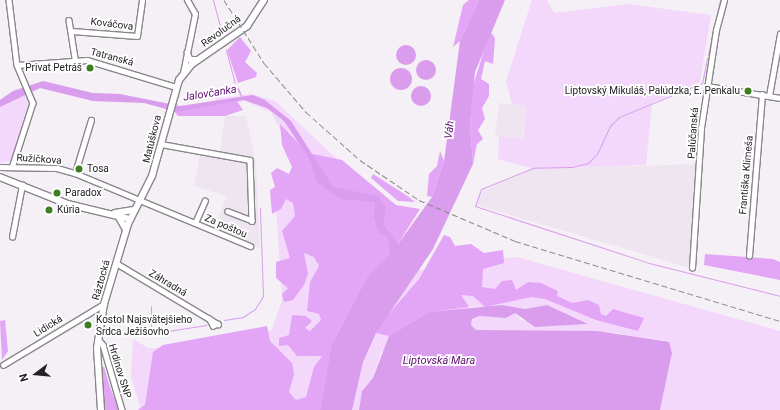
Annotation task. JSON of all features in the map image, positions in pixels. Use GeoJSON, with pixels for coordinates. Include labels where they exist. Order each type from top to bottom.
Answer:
{"type":"FeatureCollection","features":[{"type":"Feature","properties":{"kind":"main road","name":"Revolučná"},"geometry":{"type":"LineString","coordinates":[[183,73],[199,59],[247,26],[264,0]]}},
{"type":"Feature","properties":{"kind":"main road","name":"Matúškova"},"geometry":{"type":"LineString","coordinates":[[126,229],[141,200],[161,144],[171,102],[183,73]]}},
{"type":"Feature","properties":{"kind":"main road","name":"Ráztocká"},"geometry":{"type":"LineString","coordinates":[[101,410],[98,339],[104,304],[126,229]]}},
{"type":"Feature","properties":{"kind":"street"},"geometry":{"type":"LineString","coordinates":[[9,0],[17,65],[30,93],[32,108],[14,165]]}},
{"type":"Feature","properties":{"kind":"street","name":"Kováčova"},"geometry":{"type":"LineString","coordinates":[[72,31],[137,36],[142,0]]}},
{"type":"Feature","properties":{"kind":"street","name":"Matúškova"},"geometry":{"type":"LineString","coordinates":[[183,73],[186,50],[195,14],[192,4],[187,0]]}},
{"type":"Feature","properties":{"kind":"street","name":"Palúčanská"},"geometry":{"type":"LineString","coordinates":[[692,268],[707,86],[724,0]]}},
{"type":"Feature","properties":{"kind":"street"},"geometry":{"type":"LineString","coordinates":[[69,20],[72,31],[74,58]]}},
{"type":"Feature","properties":{"kind":"street"},"geometry":{"type":"LineString","coordinates":[[769,96],[780,34]]}},
{"type":"Feature","properties":{"kind":"street"},"geometry":{"type":"LineString","coordinates":[[186,50],[190,59],[199,59]]}},
{"type":"Feature","properties":{"kind":"street","name":"Tatranská"},"geometry":{"type":"LineString","coordinates":[[17,65],[74,58],[106,63],[176,87]]}},
{"type":"Feature","properties":{"kind":"street"},"geometry":{"type":"LineString","coordinates":[[707,86],[780,98]]}},
{"type":"Feature","properties":{"kind":"street","name":"Františka Klimeša"},"geometry":{"type":"LineString","coordinates":[[748,256],[762,95]]}},
{"type":"Feature","properties":{"kind":"street"},"geometry":{"type":"LineString","coordinates":[[76,173],[91,120]]}},
{"type":"Feature","properties":{"kind":"street"},"geometry":{"type":"LineString","coordinates":[[161,144],[250,160],[252,222],[228,212]]}},
{"type":"Feature","properties":{"kind":"street","name":"Ružičkova"},"geometry":{"type":"LineString","coordinates":[[0,166],[14,165],[58,168],[76,173],[141,200]]}},
{"type":"Feature","properties":{"kind":"street"},"geometry":{"type":"LineString","coordinates":[[0,177],[68,204],[116,214],[130,219]]}},
{"type":"Feature","properties":{"kind":"street"},"geometry":{"type":"LineString","coordinates":[[12,237],[22,185]]}},
{"type":"Feature","properties":{"kind":"street","name":"Za poštou"},"geometry":{"type":"LineString","coordinates":[[141,200],[250,246]]}},
{"type":"Feature","properties":{"kind":"street","name":"Za poštou"},"geometry":{"type":"LineString","coordinates":[[195,223],[204,201]]}},
{"type":"Feature","properties":{"kind":"street"},"geometry":{"type":"LineString","coordinates":[[116,214],[135,210]]}},
{"type":"Feature","properties":{"kind":"street"},"geometry":{"type":"LineString","coordinates":[[116,214],[126,229]]}},
{"type":"Feature","properties":{"kind":"street","name":"Záhradná"},"geometry":{"type":"LineString","coordinates":[[116,263],[209,319]]}},
{"type":"Feature","properties":{"kind":"street","name":"Lidická"},"geometry":{"type":"LineString","coordinates":[[3,365],[104,304]]}},
{"type":"Feature","properties":{"kind":"street","name":"Hrdinov SNP"},"geometry":{"type":"LineString","coordinates":[[98,339],[103,345],[122,410]]}},
{"type":"Feature","properties":{"kind":"shaded area"},"geometry":{"type":"Polygon","coordinates":[[[469,0],[479,0],[460,41],[453,47],[463,5],[469,0]]]}},
{"type":"Feature","properties":{"kind":"shaded area"},"geometry":{"type":"Polygon","coordinates":[[[532,0],[547,0],[554,13],[628,4],[711,15],[700,82],[652,103],[646,165],[534,169],[498,159],[499,136],[523,139],[526,106],[512,104],[506,81],[532,0]]]}},
{"type":"Feature","properties":{"kind":"shaded area"},"geometry":{"type":"Polygon","coordinates":[[[490,31],[495,38],[493,64],[485,61],[481,79],[489,84],[489,96],[482,108],[485,119],[478,130],[483,139],[477,144],[473,164],[470,124],[473,86],[490,31]]]}},
{"type":"Feature","properties":{"kind":"shaded area"},"geometry":{"type":"Polygon","coordinates":[[[240,37],[251,51],[245,62],[257,73],[256,77],[238,83],[227,50],[240,37]]]}},
{"type":"Feature","properties":{"kind":"shaded area"},"geometry":{"type":"Polygon","coordinates":[[[238,88],[242,95],[252,94],[275,101],[365,185],[397,245],[421,270],[517,257],[780,331],[780,410],[660,410],[672,354],[619,333],[476,330],[471,325],[472,319],[479,316],[506,318],[515,313],[521,320],[551,326],[588,324],[547,305],[525,309],[502,305],[469,307],[381,352],[373,378],[362,391],[359,410],[138,410],[140,406],[131,377],[133,339],[148,348],[167,348],[272,330],[282,300],[275,191],[304,175],[271,112],[245,101],[217,106],[215,98],[239,96],[238,88]]]}},
{"type":"Feature","properties":{"kind":"shaded area"},"geometry":{"type":"Polygon","coordinates":[[[28,95],[30,107],[12,161],[0,163],[0,107],[19,96],[28,95]]]}},
{"type":"Feature","properties":{"kind":"shaded area"},"geometry":{"type":"Polygon","coordinates":[[[237,101],[243,110],[225,116],[178,116],[174,111],[237,101]]]}},
{"type":"Feature","properties":{"kind":"shaded area"},"geometry":{"type":"Polygon","coordinates":[[[499,103],[526,106],[522,139],[495,136],[499,103]]]}},
{"type":"Feature","properties":{"kind":"shaded area"},"geometry":{"type":"Polygon","coordinates":[[[225,116],[246,116],[256,164],[260,248],[214,228],[227,196],[194,186],[200,156],[219,158],[225,116]]]}},
{"type":"Feature","properties":{"kind":"shaded area"},"geometry":{"type":"Polygon","coordinates":[[[280,124],[308,153],[342,160],[396,205],[420,209],[391,255],[367,277],[331,346],[320,410],[138,410],[145,405],[153,352],[163,345],[267,326],[270,341],[292,363],[294,374],[289,392],[296,400],[306,397],[314,367],[322,356],[297,356],[288,345],[279,346],[279,338],[289,335],[292,315],[306,316],[312,321],[305,328],[310,331],[321,320],[319,314],[307,311],[310,282],[319,266],[314,257],[304,253],[308,274],[304,285],[293,300],[284,302],[282,294],[288,288],[276,278],[276,262],[290,258],[282,231],[295,216],[293,203],[286,199],[281,209],[272,214],[270,190],[275,187],[271,173],[277,168],[289,174],[292,167],[282,145],[280,124]]]}},
{"type":"Feature","properties":{"kind":"shaded area"},"geometry":{"type":"Polygon","coordinates":[[[440,151],[444,161],[432,197],[427,196],[429,174],[437,166],[440,151]]]}},
{"type":"Feature","properties":{"kind":"shaded area"},"geometry":{"type":"Polygon","coordinates":[[[698,164],[690,268],[477,205],[482,191],[534,169],[698,164]]]}},
{"type":"Feature","properties":{"kind":"shaded area"},"geometry":{"type":"Polygon","coordinates":[[[373,174],[415,202],[398,201],[371,178],[373,174]]]}},
{"type":"Feature","properties":{"kind":"shaded area"},"geometry":{"type":"Polygon","coordinates":[[[444,235],[450,237],[455,246],[471,244],[484,253],[503,250],[504,263],[483,269],[482,287],[495,289],[502,281],[512,280],[516,290],[528,282],[541,283],[558,291],[557,296],[572,303],[588,300],[599,305],[601,314],[606,316],[613,309],[644,318],[638,331],[596,320],[545,299],[531,297],[485,307],[473,296],[461,295],[469,307],[429,312],[389,336],[376,333],[387,316],[419,279],[444,235]]]}},
{"type":"Feature","properties":{"kind":"shaded area"},"geometry":{"type":"Polygon","coordinates":[[[705,254],[773,259],[780,262],[780,280],[704,265],[705,254]]]}},
{"type":"Feature","properties":{"kind":"shaded area"},"geometry":{"type":"Polygon","coordinates":[[[5,320],[8,351],[2,360],[0,321],[5,320]]]}},
{"type":"Feature","properties":{"kind":"shaded area"},"geometry":{"type":"Polygon","coordinates":[[[104,367],[119,410],[104,410],[100,368],[104,367]]]}},
{"type":"Feature","properties":{"kind":"water","name":"Váh"},"geometry":{"type":"Polygon","coordinates":[[[479,0],[505,0],[475,72],[470,124],[473,164],[433,249],[376,333],[363,362],[352,410],[320,410],[331,346],[367,277],[390,255],[388,237],[379,233],[374,218],[375,202],[340,199],[317,182],[310,160],[284,121],[267,108],[244,100],[177,112],[144,103],[93,101],[40,88],[0,107],[0,100],[13,91],[43,81],[93,93],[120,94],[180,106],[253,95],[265,100],[291,121],[333,187],[378,196],[386,207],[383,224],[398,244],[432,197],[444,161],[460,41],[479,0]]]}},
{"type":"Feature","properties":{"kind":"water"},"geometry":{"type":"Polygon","coordinates":[[[406,45],[413,48],[416,55],[413,62],[406,65],[399,62],[396,55],[399,48],[406,45]]]}},
{"type":"Feature","properties":{"kind":"water"},"geometry":{"type":"Polygon","coordinates":[[[422,60],[430,60],[436,66],[436,74],[430,80],[422,80],[416,74],[416,66],[422,60]]]}},
{"type":"Feature","properties":{"kind":"water"},"geometry":{"type":"Polygon","coordinates":[[[401,68],[405,69],[411,75],[411,83],[405,89],[401,90],[397,89],[391,83],[390,79],[391,75],[397,69],[401,68]]]}},
{"type":"Feature","properties":{"kind":"water"},"geometry":{"type":"Polygon","coordinates":[[[421,86],[428,89],[431,96],[428,103],[421,106],[414,103],[411,96],[414,89],[421,86]]]}},
{"type":"Feature","properties":{"kind":"water","name":"Liptovská Mara"},"geometry":{"type":"Polygon","coordinates":[[[502,305],[525,309],[547,305],[588,324],[535,327],[515,313],[506,318],[479,316],[472,319],[471,325],[476,330],[597,331],[669,342],[672,353],[660,410],[359,410],[362,391],[373,378],[389,336],[429,312],[502,305]]]}},
{"type":"Feature","properties":{"kind":"waterway"},"geometry":{"type":"LineString","coordinates":[[213,0],[222,34]]}},
{"type":"Feature","properties":{"kind":"waterway"},"geometry":{"type":"LineString","coordinates":[[708,55],[720,0]]}},
{"type":"Feature","properties":{"kind":"waterway","name":"Jalovčanka"},"geometry":{"type":"LineString","coordinates":[[226,50],[235,83]]}},
{"type":"Feature","properties":{"kind":"waterway"},"geometry":{"type":"LineString","coordinates":[[707,58],[702,83],[619,117],[610,126],[597,154],[588,163],[572,167],[533,168],[481,189],[475,206],[649,263],[780,296]]}},
{"type":"Feature","properties":{"kind":"waterway","name":"Jalovčanka"},"geometry":{"type":"LineString","coordinates":[[236,88],[240,93]]}},
{"type":"Feature","properties":{"kind":"waterway","name":"Jalovčanka"},"geometry":{"type":"LineString","coordinates":[[238,88],[241,96]]}},
{"type":"Feature","properties":{"kind":"waterway"},"geometry":{"type":"LineString","coordinates":[[224,320],[243,317],[255,309],[263,296],[260,208]]}},
{"type":"Feature","properties":{"kind":"waterway"},"geometry":{"type":"LineString","coordinates":[[151,306],[151,327],[155,333],[206,325]]}},
{"type":"Feature","properties":{"kind":"railway"},"geometry":{"type":"LineString","coordinates":[[224,0],[264,63],[306,112],[360,160],[419,200],[515,241],[780,321]]}},
{"type":"Feature","properties":{"kind":"place","name":"Privat Petráš"},"geometry":{"type":"Point","coordinates":[90,68]}},
{"type":"Feature","properties":{"kind":"place","name":"Liptovský Mikuláš, Palúdzka, E. Penkalu"},"geometry":{"type":"Point","coordinates":[748,91]}},
{"type":"Feature","properties":{"kind":"place","name":"Tosa"},"geometry":{"type":"Point","coordinates":[79,169]}},
{"type":"Feature","properties":{"kind":"place","name":"Paradox"},"geometry":{"type":"Point","coordinates":[57,193]}},
{"type":"Feature","properties":{"kind":"place","name":"Kúria"},"geometry":{"type":"Point","coordinates":[49,210]}},
{"type":"Feature","properties":{"kind":"place","name":"Kostol Najsvätejšieho Srdca Ježišovho"},"geometry":{"type":"Point","coordinates":[88,325]}}]}
